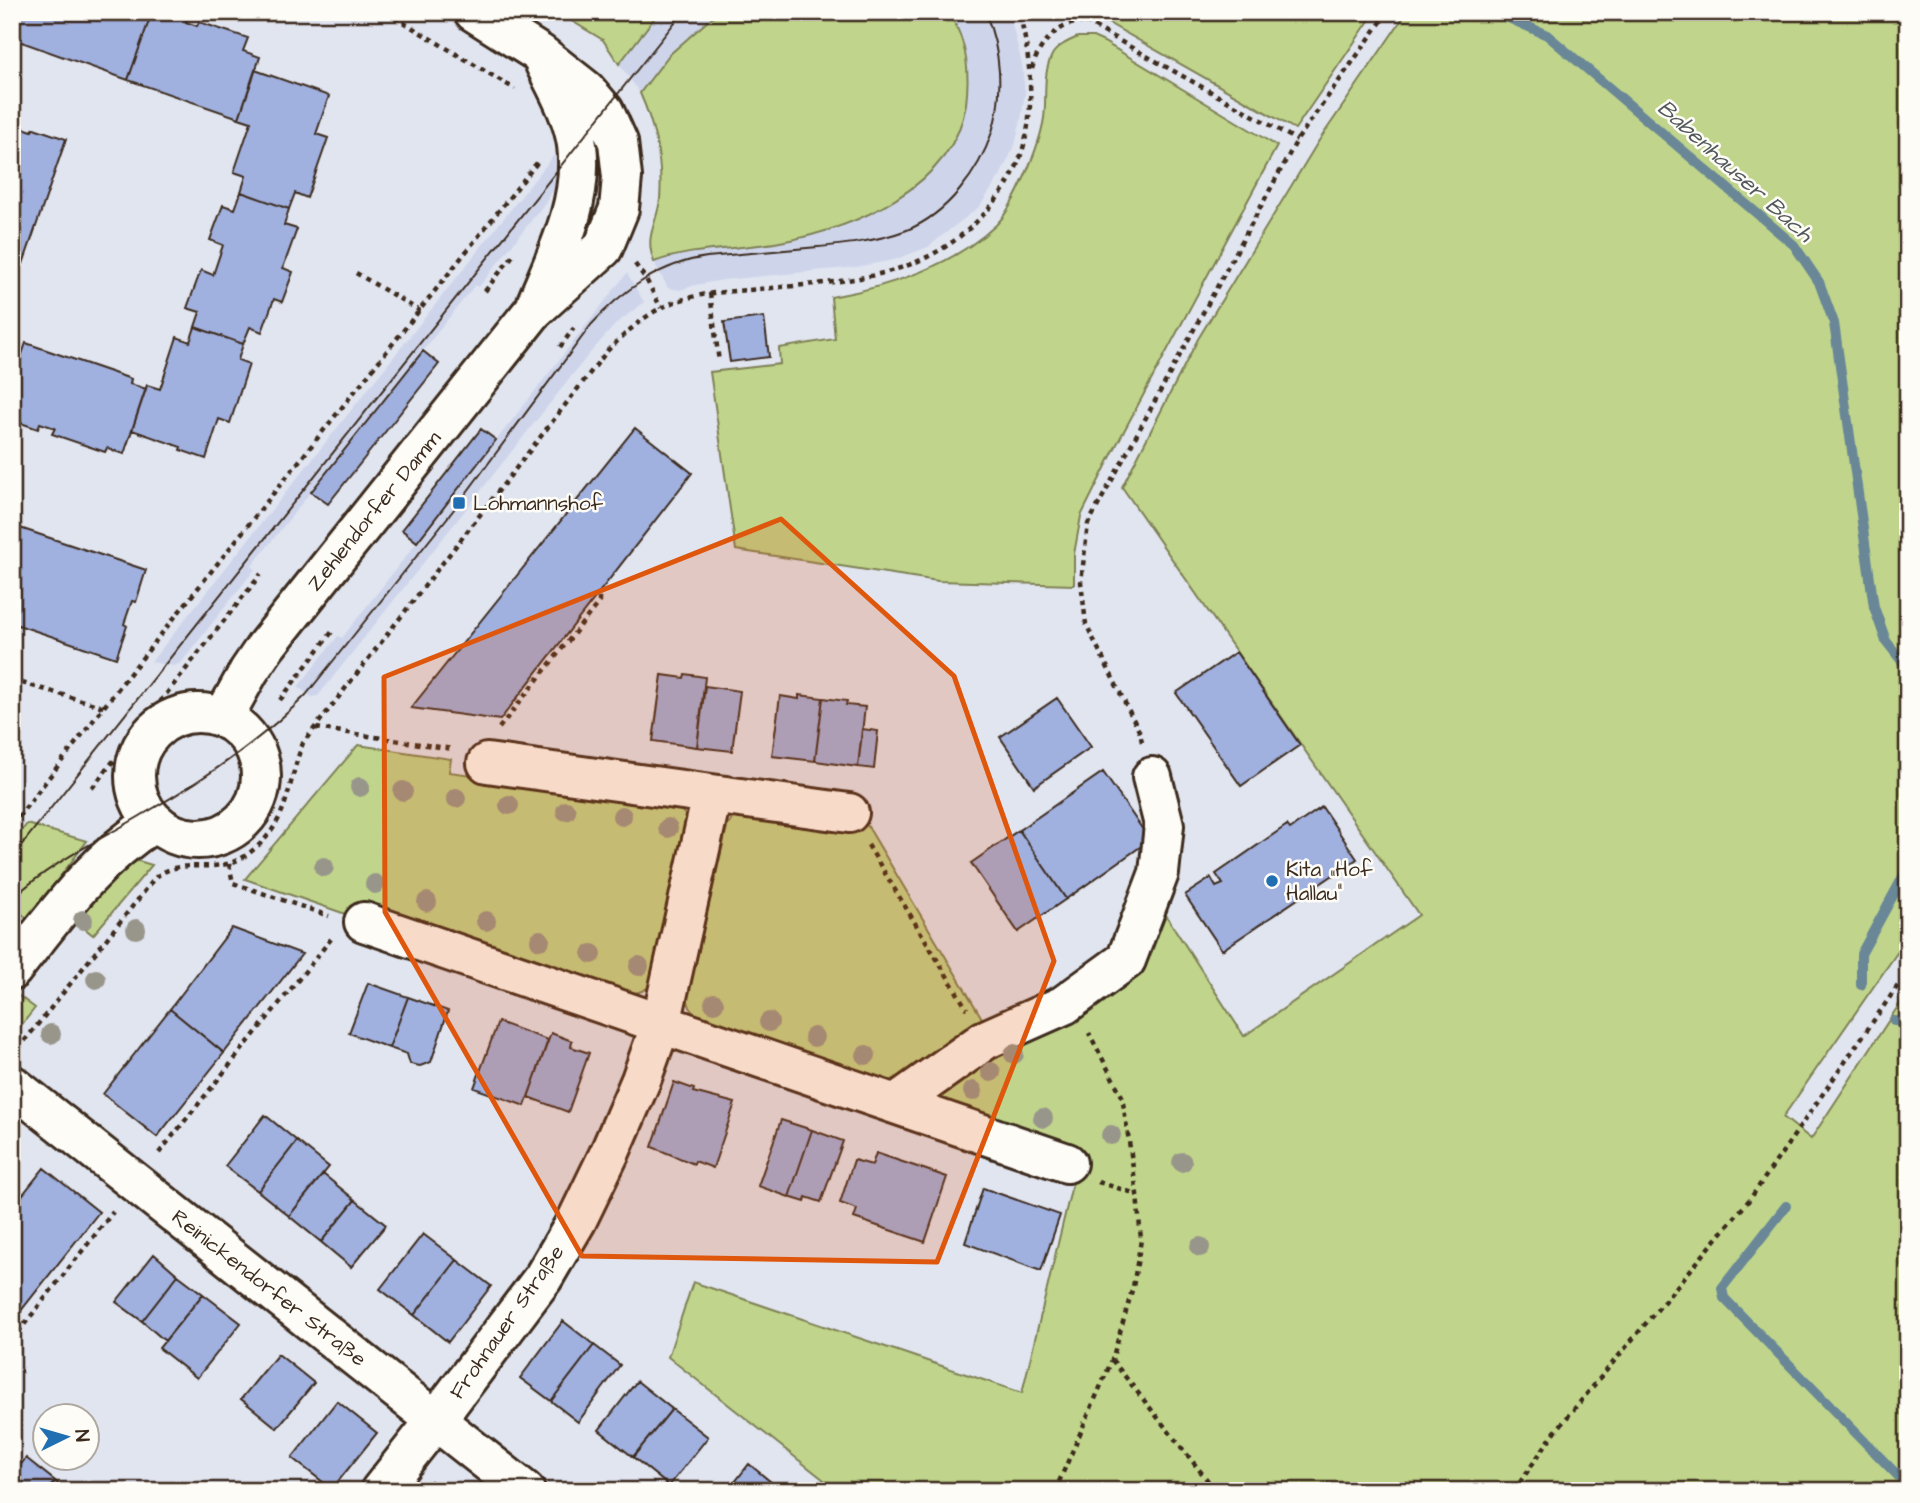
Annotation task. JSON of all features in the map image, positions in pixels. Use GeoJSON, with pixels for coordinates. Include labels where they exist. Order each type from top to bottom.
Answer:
{"type":"FeatureCollection","features":[{"type":"Feature","properties":{"kind":"street","name":"Zehlendorfer Damm"},"geometry":{"type":"LineString","coordinates":[[223,718],[266,646],[534,310],[603,248],[620,209],[622,177],[618,142],[604,111],[586,90],[539,53],[474,12]]}},
{"type":"Feature","properties":{"kind":"street"},"geometry":{"type":"LineString","coordinates":[[204,713],[223,718],[240,729],[252,743],[259,761],[261,779],[258,797],[249,814],[232,830],[201,839],[173,834],[153,823],[137,792],[135,770],[140,751],[152,734],[167,721],[186,714],[204,713]]}},
{"type":"Feature","properties":{"kind":"street"},"geometry":{"type":"LineString","coordinates":[[483,758],[712,795],[849,813]]}},
{"type":"Feature","properties":{"kind":"street"},"geometry":{"type":"LineString","coordinates":[[895,1104],[985,1040],[1064,1004],[1126,960],[1159,873],[1164,825],[1152,777]]}},
{"type":"Feature","properties":{"kind":"street","name":"Frohnauer Straße"},"geometry":{"type":"LineString","coordinates":[[380,1491],[543,1278],[577,1220],[621,1128],[661,1024],[712,795]]}},
{"type":"Feature","properties":{"kind":"street"},"geometry":{"type":"LineString","coordinates":[[12,970],[86,878],[104,860],[153,823]]}},
{"type":"Feature","properties":{"kind":"street"},"geometry":{"type":"LineString","coordinates":[[354,922],[1067,1163]]}},
{"type":"Feature","properties":{"kind":"street","name":"Reinickendorfer Straße"},"geometry":{"type":"LineString","coordinates":[[12,1085],[525,1491]]}},
{"type":"Feature","properties":{"kind":"path"},"geometry":{"type":"LineString","coordinates":[[386,12],[522,93]]}},
{"type":"Feature","properties":{"kind":"path"},"geometry":{"type":"LineString","coordinates":[[12,1056],[156,877],[167,869],[187,865],[229,864],[251,852],[268,838],[282,816],[303,743],[607,351],[632,327],[661,308],[690,297],[869,276],[933,256],[962,237],[986,215],[1009,183],[1022,151],[1028,117],[1031,73],[1019,12]]}},
{"type":"Feature","properties":{"kind":"path"},"geometry":{"type":"LineString","coordinates":[[1068,12],[1297,140]]}},
{"type":"Feature","properties":{"kind":"path"},"geometry":{"type":"LineString","coordinates":[[1152,777],[1140,733],[1086,624],[1081,582],[1088,524],[1297,140],[1388,13]]}},
{"type":"Feature","properties":{"kind":"path"},"geometry":{"type":"LineString","coordinates":[[1031,73],[1041,46],[1063,27],[1074,22],[1086,22]]}},
{"type":"Feature","properties":{"kind":"path"},"geometry":{"type":"LineString","coordinates":[[12,825],[515,193],[542,154]]}},
{"type":"Feature","properties":{"kind":"path"},"geometry":{"type":"LineString","coordinates":[[629,257],[646,279],[661,308]]}},
{"type":"Feature","properties":{"kind":"path"},"geometry":{"type":"LineString","coordinates":[[356,273],[420,311]]}},
{"type":"Feature","properties":{"kind":"path"},"geometry":{"type":"LineString","coordinates":[[710,293],[719,362]]}},
{"type":"Feature","properties":{"kind":"path"},"geometry":{"type":"LineString","coordinates":[[92,788],[261,574]]}},
{"type":"Feature","properties":{"kind":"path"},"geometry":{"type":"LineString","coordinates":[[316,728],[483,758],[599,601],[598,592]]}},
{"type":"Feature","properties":{"kind":"path"},"geometry":{"type":"LineString","coordinates":[[280,700],[332,632]]}},
{"type":"Feature","properties":{"kind":"path"},"geometry":{"type":"LineString","coordinates":[[12,680],[104,707]]}},
{"type":"Feature","properties":{"kind":"path"},"geometry":{"type":"LineString","coordinates":[[849,813],[985,1040]]}},
{"type":"Feature","properties":{"kind":"path"},"geometry":{"type":"LineString","coordinates":[[12,1340],[136,1183],[354,922],[233,883],[229,864]]}},
{"type":"Feature","properties":{"kind":"path"},"geometry":{"type":"LineString","coordinates":[[1514,1491],[1554,1433],[1750,1199],[1908,971]]}},
{"type":"Feature","properties":{"kind":"path"},"geometry":{"type":"LineString","coordinates":[[1055,1491],[1112,1360],[1133,1287],[1141,1240],[1122,1096],[1084,1023],[1064,1004]]}},
{"type":"Feature","properties":{"kind":"path"},"geometry":{"type":"LineString","coordinates":[[1112,1360],[1216,1491]]}},
{"type":"Feature","properties":{"kind":"highlighted area"},"geometry":{"type":"Polygon","coordinates":[[[781,519],[954,676],[1054,961],[937,1262],[582,1256],[385,912],[384,677],[781,519]]]}},
{"type":"Feature","properties":{"kind":"shaded area"},"geometry":{"type":"Polygon","coordinates":[[[659,12],[718,12],[669,55],[640,93],[619,64],[659,12]]]}},
{"type":"Feature","properties":{"kind":"shaded area"},"geometry":{"type":"Polygon","coordinates":[[[948,12],[1009,12],[1022,64],[1025,93],[1015,145],[1000,176],[980,206],[928,247],[894,260],[856,267],[723,280],[680,290],[668,288],[654,262],[674,254],[780,242],[840,228],[930,171],[953,139],[964,112],[968,65],[960,34],[948,12]]]}},
{"type":"Feature","properties":{"kind":"shaded area"},"geometry":{"type":"Polygon","coordinates":[[[558,150],[561,179],[545,203],[479,287],[475,285],[252,566],[255,569],[181,663],[174,666],[151,662],[558,150]]]}},
{"type":"Feature","properties":{"kind":"shaded area"},"geometry":{"type":"Polygon","coordinates":[[[627,273],[644,302],[616,324],[589,354],[318,696],[312,697],[298,687],[338,636],[342,638],[627,273]]]}},
{"type":"Feature","properties":{"kind":"green space"},"geometry":{"type":"Polygon","coordinates":[[[557,12],[659,12],[619,64],[603,40],[557,12]]]}},
{"type":"Feature","properties":{"kind":"green space"},"geometry":{"type":"Polygon","coordinates":[[[718,12],[948,12],[963,45],[968,80],[966,104],[957,134],[942,159],[920,181],[895,200],[867,215],[808,236],[764,245],[701,251],[654,262],[650,244],[660,199],[659,158],[654,131],[640,93],[669,55],[718,12]]]}},
{"type":"Feature","properties":{"kind":"green space"},"geometry":{"type":"Polygon","coordinates":[[[1089,12],[1375,12],[1295,129],[1089,12]]]}},
{"type":"Feature","properties":{"kind":"green space"},"geometry":{"type":"Polygon","coordinates":[[[1407,12],[1908,12],[1908,937],[1783,1117],[1811,1139],[1908,991],[1908,1491],[838,1491],[668,1357],[693,1282],[1022,1393],[1081,1148],[981,1111],[702,1019],[692,1012],[687,999],[727,827],[736,813],[752,810],[867,825],[989,1030],[1130,975],[1165,914],[1244,1036],[1419,915],[1122,487],[1198,339],[1318,142],[1407,12]]]}},
{"type":"Feature","properties":{"kind":"green space"},"geometry":{"type":"Polygon","coordinates":[[[1078,37],[1093,37],[1104,42],[1277,146],[1081,516],[1074,554],[1074,585],[938,581],[736,550],[710,372],[780,364],[779,348],[835,339],[831,297],[919,273],[960,252],[996,225],[1011,204],[1026,174],[1037,143],[1044,118],[1047,70],[1052,55],[1060,46],[1078,37]]]}},
{"type":"Feature","properties":{"kind":"green space"},"geometry":{"type":"Polygon","coordinates":[[[358,745],[451,759],[449,772],[669,801],[678,807],[689,822],[653,983],[641,992],[625,994],[357,918],[245,879],[358,745]]]}},
{"type":"Feature","properties":{"kind":"green space"},"geometry":{"type":"Polygon","coordinates":[[[27,824],[87,841],[28,919],[18,911],[12,918],[12,843],[27,824]]]}},
{"type":"Feature","properties":{"kind":"green space"},"geometry":{"type":"Polygon","coordinates":[[[135,860],[152,865],[93,935],[74,920],[124,866],[135,860]]]}},
{"type":"Feature","properties":{"kind":"green space"},"geometry":{"type":"Polygon","coordinates":[[[15,993],[35,1008],[12,1037],[12,997],[15,993]]]}},
{"type":"Feature","properties":{"kind":"building"},"geometry":{"type":"Polygon","coordinates":[[[22,12],[152,12],[128,80],[13,39],[22,12]]]}},
{"type":"Feature","properties":{"kind":"building"},"geometry":{"type":"Polygon","coordinates":[[[152,12],[174,12],[187,17],[186,22],[197,26],[199,22],[248,38],[243,51],[260,57],[239,118],[128,80],[152,12]]]}},
{"type":"Feature","properties":{"kind":"building"},"geometry":{"type":"Polygon","coordinates":[[[255,70],[329,96],[316,134],[328,138],[307,198],[295,193],[289,209],[241,192],[246,176],[234,172],[251,122],[239,118],[255,70]]]}},
{"type":"Feature","properties":{"kind":"building"},"geometry":{"type":"Polygon","coordinates":[[[12,124],[66,139],[23,264],[12,260],[12,124]]]}},
{"type":"Feature","properties":{"kind":"building"},"geometry":{"type":"Polygon","coordinates":[[[241,192],[289,209],[284,225],[297,229],[283,268],[293,272],[282,302],[274,299],[262,332],[250,327],[243,344],[195,327],[200,312],[187,308],[201,270],[213,275],[223,245],[210,240],[223,205],[235,209],[241,192]]]}},
{"type":"Feature","properties":{"kind":"building"},"geometry":{"type":"Polygon","coordinates":[[[764,317],[769,357],[730,362],[724,322],[764,317]]]}},
{"type":"Feature","properties":{"kind":"building"},"geometry":{"type":"Polygon","coordinates":[[[195,327],[243,344],[238,360],[249,364],[230,423],[219,419],[206,459],[132,430],[147,385],[160,389],[177,337],[190,342],[195,327]]]}},
{"type":"Feature","properties":{"kind":"building"},"geometry":{"type":"Polygon","coordinates":[[[26,343],[131,379],[130,384],[146,389],[124,454],[107,448],[105,452],[52,434],[55,428],[40,423],[38,429],[12,420],[12,351],[22,354],[26,343]]]}},
{"type":"Feature","properties":{"kind":"building"},"geometry":{"type":"Polygon","coordinates":[[[423,351],[439,364],[328,504],[311,492],[423,351]]]}},
{"type":"Feature","properties":{"kind":"building"},"geometry":{"type":"Polygon","coordinates":[[[635,428],[692,473],[500,720],[411,708],[635,428]]]}},
{"type":"Feature","properties":{"kind":"building"},"geometry":{"type":"Polygon","coordinates":[[[481,429],[496,440],[417,542],[402,530],[481,429]]]}},
{"type":"Feature","properties":{"kind":"building"},"geometry":{"type":"Polygon","coordinates":[[[20,528],[146,570],[136,602],[132,601],[124,624],[127,626],[116,658],[12,623],[12,553],[20,528]]]}},
{"type":"Feature","properties":{"kind":"building"},"geometry":{"type":"Polygon","coordinates":[[[1236,652],[1300,745],[1241,786],[1176,693],[1236,652]]]}},
{"type":"Feature","properties":{"kind":"building"},"geometry":{"type":"Polygon","coordinates":[[[685,674],[705,677],[697,747],[653,741],[662,675],[684,678],[685,674]]]}},
{"type":"Feature","properties":{"kind":"building"},"geometry":{"type":"Polygon","coordinates":[[[705,686],[740,691],[732,751],[697,747],[705,686]]]}},
{"type":"Feature","properties":{"kind":"building"},"geometry":{"type":"Polygon","coordinates":[[[799,695],[823,698],[815,761],[772,756],[780,696],[799,699],[799,695]]]}},
{"type":"Feature","properties":{"kind":"building"},"geometry":{"type":"Polygon","coordinates":[[[823,698],[865,707],[858,767],[815,761],[823,698]]]}},
{"type":"Feature","properties":{"kind":"building"},"geometry":{"type":"Polygon","coordinates":[[[1057,698],[1091,747],[1034,787],[1000,737],[1057,698]]]}},
{"type":"Feature","properties":{"kind":"building"},"geometry":{"type":"Polygon","coordinates":[[[862,729],[878,731],[874,769],[858,767],[862,729]]]}},
{"type":"Feature","properties":{"kind":"building"},"geometry":{"type":"Polygon","coordinates":[[[1103,772],[1150,840],[1066,899],[1019,830],[1103,772]]]}},
{"type":"Feature","properties":{"kind":"building","name":"Kita „Hof Hallau“"},"geometry":{"type":"Polygon","coordinates":[[[1322,807],[1357,859],[1222,950],[1185,895],[1211,878],[1216,887],[1223,884],[1216,874],[1287,825],[1290,829],[1322,807]]]}},
{"type":"Feature","properties":{"kind":"building"},"geometry":{"type":"Polygon","coordinates":[[[1019,830],[1066,899],[1018,932],[971,863],[1019,830]]]}},
{"type":"Feature","properties":{"kind":"building"},"geometry":{"type":"Polygon","coordinates":[[[232,928],[302,954],[224,1053],[170,1009],[232,928]]]}},
{"type":"Feature","properties":{"kind":"building"},"geometry":{"type":"Polygon","coordinates":[[[368,983],[408,997],[389,1048],[349,1033],[368,983]]]}},
{"type":"Feature","properties":{"kind":"building"},"geometry":{"type":"Polygon","coordinates":[[[408,997],[448,1011],[431,1062],[420,1066],[410,1064],[407,1054],[389,1048],[408,997]]]}},
{"type":"Feature","properties":{"kind":"building"},"geometry":{"type":"Polygon","coordinates":[[[170,1009],[224,1053],[157,1137],[103,1094],[170,1009]]]}},
{"type":"Feature","properties":{"kind":"building"},"geometry":{"type":"Polygon","coordinates":[[[498,1022],[548,1040],[525,1106],[474,1088],[498,1022]]]}},
{"type":"Feature","properties":{"kind":"building"},"geometry":{"type":"Polygon","coordinates":[[[551,1033],[572,1041],[571,1047],[589,1053],[568,1112],[528,1097],[551,1033]]]}},
{"type":"Feature","properties":{"kind":"building"},"geometry":{"type":"Polygon","coordinates":[[[674,1082],[694,1089],[693,1092],[735,1103],[713,1168],[695,1161],[694,1164],[652,1147],[674,1082]]]}},
{"type":"Feature","properties":{"kind":"building"},"geometry":{"type":"Polygon","coordinates":[[[265,1115],[297,1141],[258,1191],[225,1166],[265,1115]]]}},
{"type":"Feature","properties":{"kind":"building"},"geometry":{"type":"Polygon","coordinates":[[[781,1120],[812,1130],[789,1197],[758,1186],[781,1120]]]}},
{"type":"Feature","properties":{"kind":"building"},"geometry":{"type":"Polygon","coordinates":[[[812,1130],[843,1141],[821,1202],[806,1197],[805,1202],[789,1197],[812,1130]]]}},
{"type":"Feature","properties":{"kind":"building"},"geometry":{"type":"Polygon","coordinates":[[[297,1141],[329,1167],[289,1216],[258,1191],[297,1141]]]}},
{"type":"Feature","properties":{"kind":"building"},"geometry":{"type":"Polygon","coordinates":[[[876,1153],[947,1177],[925,1242],[854,1218],[857,1209],[840,1203],[854,1160],[872,1165],[876,1153]]]}},
{"type":"Feature","properties":{"kind":"building"},"geometry":{"type":"Polygon","coordinates":[[[44,1168],[99,1212],[12,1322],[12,1208],[44,1168]]]}},
{"type":"Feature","properties":{"kind":"building"},"geometry":{"type":"Polygon","coordinates":[[[323,1174],[355,1200],[321,1242],[289,1216],[323,1174]]]}},
{"type":"Feature","properties":{"kind":"building"},"geometry":{"type":"Polygon","coordinates":[[[983,1188],[1060,1215],[1041,1271],[965,1243],[983,1188]]]}},
{"type":"Feature","properties":{"kind":"building"},"geometry":{"type":"Polygon","coordinates":[[[355,1200],[386,1225],[351,1267],[321,1242],[355,1200]]]}},
{"type":"Feature","properties":{"kind":"building"},"geometry":{"type":"Polygon","coordinates":[[[423,1234],[457,1260],[414,1315],[380,1289],[423,1234]]]}},
{"type":"Feature","properties":{"kind":"building"},"geometry":{"type":"Polygon","coordinates":[[[154,1254],[178,1275],[142,1321],[116,1302],[154,1254]]]}},
{"type":"Feature","properties":{"kind":"building"},"geometry":{"type":"Polygon","coordinates":[[[457,1260],[491,1286],[448,1342],[414,1315],[457,1260]]]}},
{"type":"Feature","properties":{"kind":"building"},"geometry":{"type":"Polygon","coordinates":[[[178,1275],[203,1294],[165,1341],[142,1321],[178,1275]]]}},
{"type":"Feature","properties":{"kind":"building"},"geometry":{"type":"Polygon","coordinates":[[[203,1294],[241,1323],[197,1378],[159,1348],[203,1294]]]}},
{"type":"Feature","properties":{"kind":"building"},"geometry":{"type":"Polygon","coordinates":[[[563,1321],[594,1345],[551,1401],[520,1378],[563,1321]]]}},
{"type":"Feature","properties":{"kind":"building"},"geometry":{"type":"Polygon","coordinates":[[[594,1345],[620,1365],[578,1422],[551,1401],[594,1345]]]}},
{"type":"Feature","properties":{"kind":"building"},"geometry":{"type":"Polygon","coordinates":[[[278,1354],[314,1383],[277,1428],[241,1399],[278,1354]]]}},
{"type":"Feature","properties":{"kind":"building"},"geometry":{"type":"Polygon","coordinates":[[[637,1381],[672,1409],[633,1457],[599,1430],[637,1381]]]}},
{"type":"Feature","properties":{"kind":"building"},"geometry":{"type":"Polygon","coordinates":[[[337,1401],[377,1433],[332,1489],[292,1458],[337,1401]]]}},
{"type":"Feature","properties":{"kind":"building"},"geometry":{"type":"Polygon","coordinates":[[[672,1409],[708,1437],[669,1486],[633,1457],[672,1409]]]}},
{"type":"Feature","properties":{"kind":"building"},"geometry":{"type":"Polygon","coordinates":[[[26,1458],[32,1463],[32,1472],[44,1472],[55,1481],[47,1491],[12,1491],[12,1476],[26,1458]]]}},
{"type":"Feature","properties":{"kind":"building"},"geometry":{"type":"Polygon","coordinates":[[[749,1464],[782,1491],[728,1491],[749,1464]]]}},
{"type":"Feature","properties":{"kind":"building"},"geometry":{"type":"Polygon","coordinates":[[[55,1481],[67,1491],[47,1491],[55,1481]]]}},
{"type":"Feature","properties":{"kind":"building"},"geometry":{"type":"Polygon","coordinates":[[[431,1481],[443,1491],[423,1491],[431,1481]]]}},
{"type":"Feature","properties":{"kind":"waterway","name":"Babenhauser Bach"},"geometry":{"type":"LineString","coordinates":[[1495,12],[1547,35],[1794,245],[1819,282],[1834,323],[1874,607],[1886,641],[1908,669]]}},
{"type":"Feature","properties":{"kind":"waterway","name":"Babenhauser Bach"},"geometry":{"type":"LineString","coordinates":[[1861,985],[1861,954],[1908,868]]}},
{"type":"Feature","properties":{"kind":"waterway","name":"Babenhauser Bach"},"geometry":{"type":"LineString","coordinates":[[1894,1021],[1908,1022]]}},
{"type":"Feature","properties":{"kind":"waterway"},"geometry":{"type":"LineString","coordinates":[[1786,1206],[1722,1288],[1724,1298],[1908,1486]]}},
{"type":"Feature","properties":{"kind":"tram line"},"geometry":{"type":"LineString","coordinates":[[12,857],[683,12]]}},
{"type":"Feature","properties":{"kind":"tram line"},"geometry":{"type":"LineString","coordinates":[[12,899],[60,862],[210,773],[250,744],[306,695],[459,503],[591,325],[629,290],[658,272],[690,260],[845,244],[895,234],[922,223],[948,203],[979,162],[996,117],[999,72],[995,41],[985,12]]}},
{"type":"Feature","properties":{"kind":"place","name":"Lohmannshof"},"geometry":{"type":"Point","coordinates":[459,503]}},
{"type":"Feature","properties":{"kind":"place","name":"Kita „Hof Hallau“"},"geometry":{"type":"Point","coordinates":[1272,881]}}]}
